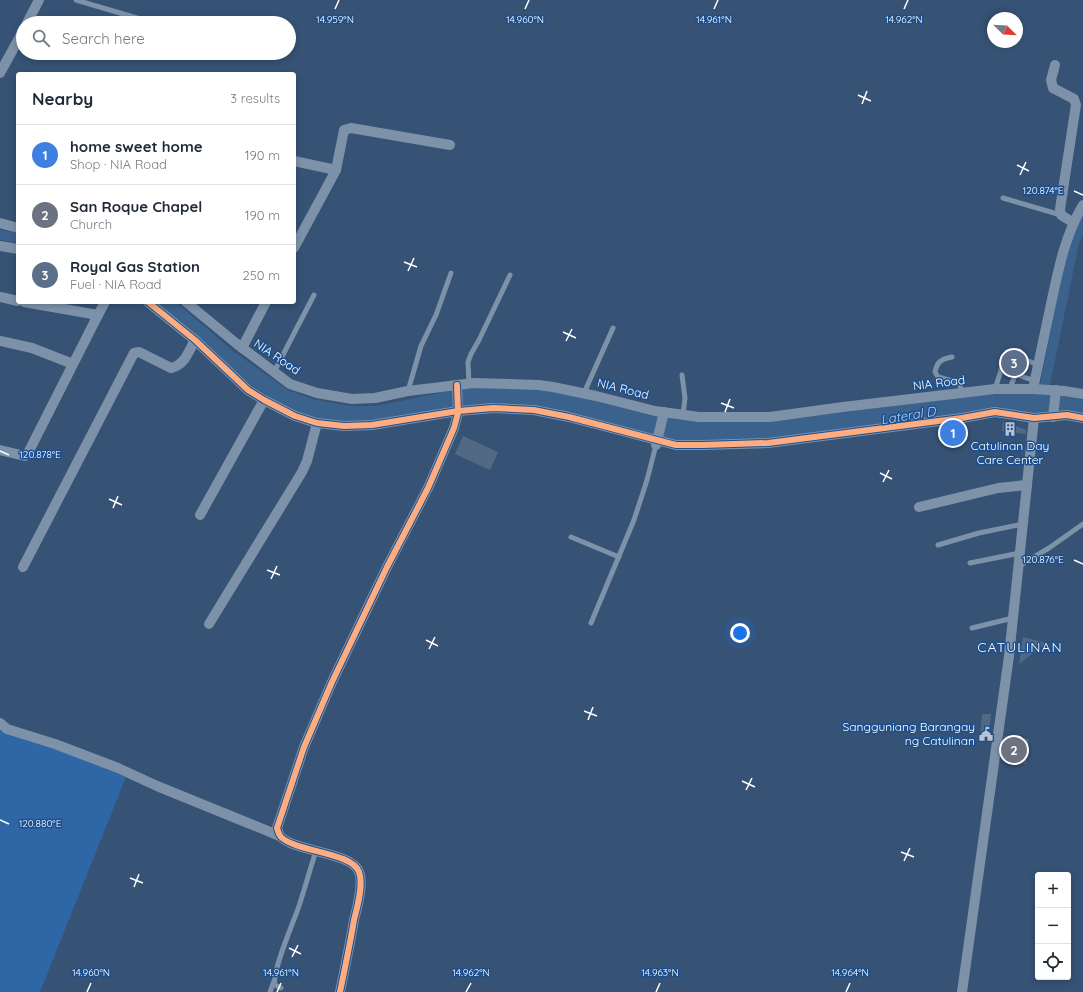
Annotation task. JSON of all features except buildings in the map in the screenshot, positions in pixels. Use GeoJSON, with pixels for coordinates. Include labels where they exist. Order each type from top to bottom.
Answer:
{"type":"FeatureCollection","features":[{"type":"Feature","properties":{"kind":"street"},"geometry":{"type":"LineString","coordinates":[[31,16],[40,0]]}},
{"type":"Feature","properties":{"kind":"street"},"geometry":{"type":"LineString","coordinates":[[0,73],[16,43]]}},
{"type":"Feature","properties":{"kind":"street"},"geometry":{"type":"LineString","coordinates":[[1055,65],[1051,80],[1053,88],[1074,99],[1076,105],[1060,209],[1061,215],[1074,223]]}},
{"type":"Feature","properties":{"kind":"street"},"geometry":{"type":"LineString","coordinates":[[296,244],[336,170],[344,130],[351,128],[450,145]]}},
{"type":"Feature","properties":{"kind":"street"},"geometry":{"type":"LineString","coordinates":[[296,161],[336,170]]}},
{"type":"Feature","properties":{"kind":"street"},"geometry":{"type":"LineString","coordinates":[[1054,414],[1038,365],[1058,272],[1068,238],[1083,206]]}},
{"type":"Feature","properties":{"kind":"street"},"geometry":{"type":"LineString","coordinates":[[0,223],[16,227]]}},
{"type":"Feature","properties":{"kind":"street"},"geometry":{"type":"LineString","coordinates":[[0,246],[16,249]]}},
{"type":"Feature","properties":{"kind":"street"},"geometry":{"type":"LineString","coordinates":[[0,298],[16,301]]}},
{"type":"Feature","properties":{"kind":"street"},"geometry":{"type":"LineString","coordinates":[[35,304],[98,315]]}},
{"type":"Feature","properties":{"kind":"street"},"geometry":{"type":"LineString","coordinates":[[0,450],[25,456],[28,453],[104,304]]}},
{"type":"Feature","properties":{"kind":"street"},"geometry":{"type":"LineString","coordinates":[[150,304],[195,340],[248,390],[295,416],[317,423],[344,426],[372,425],[458,409],[493,408],[534,410],[569,417],[676,445],[732,445],[819,436],[962,418],[995,412],[1034,418],[1054,414],[1083,418]]}},
{"type":"Feature","properties":{"kind":"street","name":"NIA Road"},"geometry":{"type":"LineString","coordinates":[[188,304],[242,348],[290,384],[331,397],[352,399],[375,398],[469,384],[539,386],[584,393],[663,414],[699,417],[770,417],[995,389],[1045,389],[1083,394]]}},
{"type":"Feature","properties":{"kind":"street"},"geometry":{"type":"LineString","coordinates":[[242,348],[265,304]]}},
{"type":"Feature","properties":{"kind":"street"},"geometry":{"type":"LineString","coordinates":[[23,567],[134,353],[139,352],[171,368],[179,366],[195,340]]}},
{"type":"Feature","properties":{"kind":"street"},"geometry":{"type":"LineString","coordinates":[[0,341],[32,348],[73,364]]}},
{"type":"Feature","properties":{"kind":"street"},"geometry":{"type":"LineString","coordinates":[[280,836],[277,828],[304,747],[332,682],[387,567],[428,488],[454,428],[458,409],[457,387]]}},
{"type":"Feature","properties":{"kind":"street"},"geometry":{"type":"LineString","coordinates":[[200,515],[264,400]]}},
{"type":"Feature","properties":{"kind":"street"},"geometry":{"type":"LineString","coordinates":[[657,441],[663,414]]}},
{"type":"Feature","properties":{"kind":"street"},"geometry":{"type":"LineString","coordinates":[[962,992],[1009,656],[1034,418]]}},
{"type":"Feature","properties":{"kind":"street"},"geometry":{"type":"LineString","coordinates":[[209,624],[302,472],[307,461],[317,423]]}},
{"type":"Feature","properties":{"kind":"street"},"geometry":{"type":"LineString","coordinates":[[919,507],[998,488],[1027,485]]}},
{"type":"Feature","properties":{"kind":"street"},"geometry":{"type":"LineString","coordinates":[[0,723],[6,729],[56,744],[118,768],[157,786],[280,836],[290,842],[344,860],[356,866],[360,873],[361,879],[340,992]]}},
{"type":"Feature","properties":{"kind":"lane"},"geometry":{"type":"LineString","coordinates":[[76,0],[88,5],[128,16]]}},
{"type":"Feature","properties":{"kind":"lane"},"geometry":{"type":"LineString","coordinates":[[1003,198],[1061,215]]}},
{"type":"Feature","properties":{"kind":"lane"},"geometry":{"type":"LineString","coordinates":[[408,392],[421,346],[436,315],[451,273]]}},
{"type":"Feature","properties":{"kind":"lane"},"geometry":{"type":"LineString","coordinates":[[469,384],[468,362],[471,354],[510,275]]}},
{"type":"Feature","properties":{"kind":"lane"},"geometry":{"type":"LineString","coordinates":[[274,372],[314,295]]}},
{"type":"Feature","properties":{"kind":"lane"},"geometry":{"type":"LineString","coordinates":[[584,393],[613,328]]}},
{"type":"Feature","properties":{"kind":"lane"},"geometry":{"type":"LineString","coordinates":[[995,389],[1007,352],[1038,365]]}},
{"type":"Feature","properties":{"kind":"lane"},"geometry":{"type":"LineString","coordinates":[[952,357],[940,361],[937,364],[935,372],[938,377],[960,384],[962,393]]}},
{"type":"Feature","properties":{"kind":"lane"},"geometry":{"type":"LineString","coordinates":[[1010,388],[1022,358]]}},
{"type":"Feature","properties":{"kind":"lane"},"geometry":{"type":"LineString","coordinates":[[1001,369],[1016,374],[1045,389]]}},
{"type":"Feature","properties":{"kind":"lane"},"geometry":{"type":"LineString","coordinates":[[682,374],[685,398],[683,415]]}},
{"type":"Feature","properties":{"kind":"lane"},"geometry":{"type":"LineString","coordinates":[[591,623],[634,520],[657,441]]}},
{"type":"Feature","properties":{"kind":"lane"},"geometry":{"type":"LineString","coordinates":[[938,545],[979,533],[1024,523]]}},
{"type":"Feature","properties":{"kind":"lane"},"geometry":{"type":"LineString","coordinates":[[1019,566],[1049,548],[1083,524]]}},
{"type":"Feature","properties":{"kind":"lane"},"geometry":{"type":"LineString","coordinates":[[571,537],[619,556]]}},
{"type":"Feature","properties":{"kind":"lane"},"geometry":{"type":"LineString","coordinates":[[970,563],[1021,553]]}},
{"type":"Feature","properties":{"kind":"lane"},"geometry":{"type":"LineString","coordinates":[[972,628],[1013,618]]}},
{"type":"Feature","properties":{"kind":"lane"},"geometry":{"type":"LineString","coordinates":[[270,992],[277,968],[299,908],[316,851]]}},
{"type":"Feature","properties":{"kind":"lane"},"geometry":{"type":"LineString","coordinates":[[274,981],[275,985],[282,988]]}},
{"type":"Feature","properties":{"kind":"shaded area"},"geometry":{"type":"Polygon","coordinates":[[[0,726],[126,777],[40,992],[0,992],[0,726]]]}},
{"type":"Feature","properties":{"kind":"water","name":"Lateral D"},"geometry":{"type":"Polygon","coordinates":[[[1083,214],[1083,235],[1079,243],[1048,395],[1083,400],[1083,413],[1059,410],[1032,414],[921,419],[767,439],[717,442],[669,440],[502,404],[464,405],[358,423],[320,420],[297,412],[272,399],[243,379],[157,304],[178,304],[233,351],[288,390],[316,400],[351,406],[376,406],[474,386],[538,389],[568,394],[652,415],[675,419],[703,422],[767,422],[980,395],[1024,393],[1038,394],[1062,275],[1071,240],[1083,214]]]}},
{"type":"Feature","properties":{"kind":"water"},"geometry":{"type":"Polygon","coordinates":[[[0,230],[16,233],[16,243],[0,240],[0,230]]]}},
{"type":"Feature","properties":{"kind":"cycle path"},"geometry":{"type":"LineString","coordinates":[[150,304],[195,340],[248,390],[295,416],[317,423],[344,426],[372,425],[458,411],[493,408],[534,410],[569,417],[676,445],[703,445],[768,443],[962,418],[995,412],[1034,418],[1067,415],[1083,418]]}},
{"type":"Feature","properties":{"kind":"cycle path"},"geometry":{"type":"LineString","coordinates":[[340,992],[360,896],[361,883],[359,872],[354,865],[346,860],[288,842],[280,836],[277,828],[304,747],[332,682],[387,567],[428,488],[454,428],[458,413],[457,385]]}},
{"type":"Feature","properties":{"kind":"place","name":"Royal Gas Station"},"geometry":{"type":"Point","coordinates":[1014,363]}},
{"type":"Feature","properties":{"kind":"place","name":"Catulinan Day Care Center"},"geometry":{"type":"Point","coordinates":[1010,429]}},
{"type":"Feature","properties":{"kind":"place","name":"home sweet home"},"geometry":{"type":"Point","coordinates":[953,433]}},
{"type":"Feature","properties":{"kind":"place","name":"Sangguniang Barangay ng Catulinan"},"geometry":{"type":"Point","coordinates":[986,734]}},
{"type":"Feature","properties":{"kind":"place","name":"San Roque Chapel"},"geometry":{"type":"Point","coordinates":[1014,750]}},
{"type":"Feature","properties":{"kind":"district","name":"CATULINAN"},"geometry":{"type":"Point","coordinates":[1020,647]}}]}
